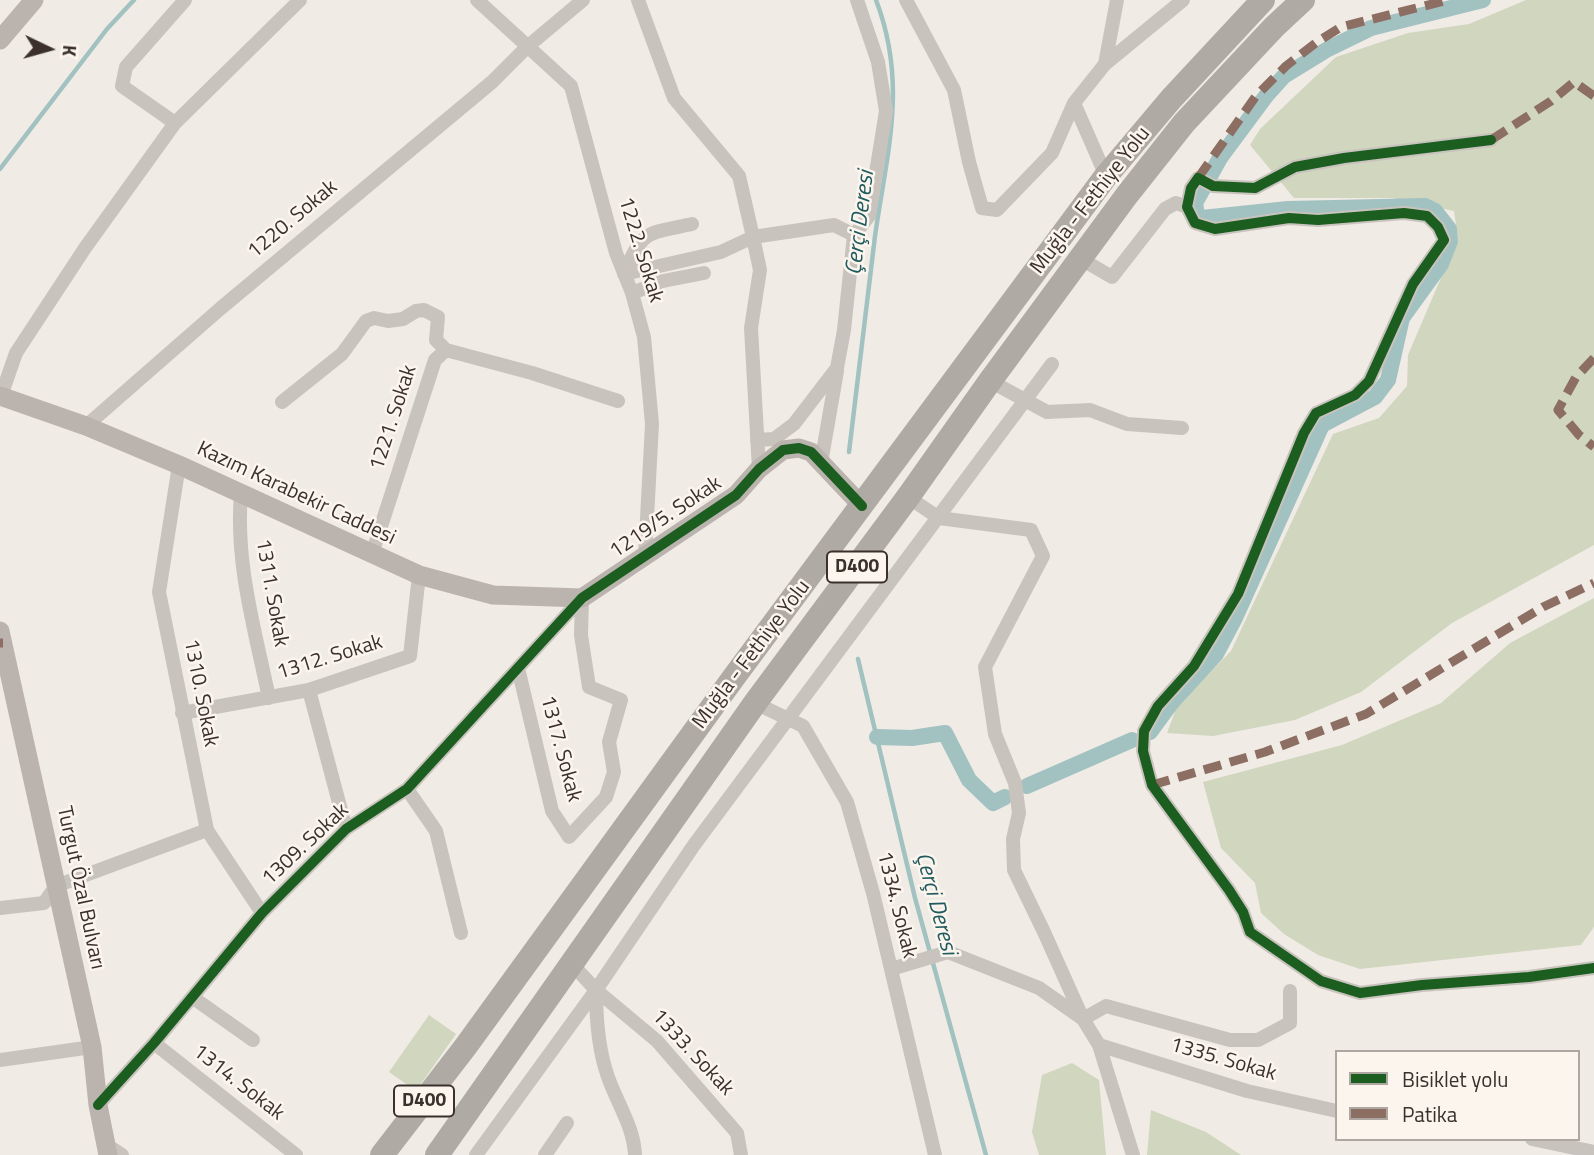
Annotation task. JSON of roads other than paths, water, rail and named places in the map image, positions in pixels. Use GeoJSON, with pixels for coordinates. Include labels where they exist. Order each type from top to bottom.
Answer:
{"type":"FeatureCollection","features":[{"type":"Feature","properties":{"kind":"highway","name":"Muğla - Fethiye Yolu"},"geometry":{"type":"LineString","coordinates":[[382,1155],[466,1046],[734,677],[1106,176],[1171,99],[1263,0]]}},
{"type":"Feature","properties":{"kind":"highway","name":"Muğla - Fethiye Yolu"},"geometry":{"type":"LineString","coordinates":[[437,1155],[755,703],[1081,258],[1184,123],[1274,27],[1304,0]]}},
{"type":"Feature","properties":{"kind":"street"},"geometry":{"type":"LineString","coordinates":[[0,40],[34,0]]}},
{"type":"Feature","properties":{"kind":"street"},"geometry":{"type":"LineString","coordinates":[[175,123],[122,86],[126,67],[185,0]]}},
{"type":"Feature","properties":{"kind":"street"},"geometry":{"type":"LineString","coordinates":[[1,396],[16,353],[85,248],[175,123],[300,0]]}},
{"type":"Feature","properties":{"kind":"street","name":"1222. Sokak"},"geometry":{"type":"LineString","coordinates":[[477,0],[571,86],[644,337],[652,424],[645,556]]}},
{"type":"Feature","properties":{"kind":"street","name":"1220. Sokak"},"geometry":{"type":"LineString","coordinates":[[86,426],[220,308],[492,82],[527,47],[583,0]]}},
{"type":"Feature","properties":{"kind":"street"},"geometry":{"type":"LineString","coordinates":[[638,0],[674,99],[739,176],[760,270],[751,328],[759,469]]}},
{"type":"Feature","properties":{"kind":"street"},"geometry":{"type":"LineString","coordinates":[[821,463],[845,330],[854,235],[869,216],[886,111],[877,62],[858,0]]}},
{"type":"Feature","properties":{"kind":"street"},"geometry":{"type":"LineString","coordinates":[[906,0],[954,90],[982,208],[997,211],[1052,153],[1074,103],[1105,64],[1183,0]]}},
{"type":"Feature","properties":{"kind":"street"},"geometry":{"type":"LineString","coordinates":[[1105,64],[1117,0]]}},
{"type":"Feature","properties":{"kind":"street"},"geometry":{"type":"LineString","coordinates":[[1074,103],[1106,176]]}},
{"type":"Feature","properties":{"kind":"street"},"geometry":{"type":"LineString","coordinates":[[1491,140],[1344,158],[1295,167],[1255,188],[1213,186],[1198,178],[1191,188],[1187,207],[1195,223],[1215,229],[1289,218],[1318,220],[1404,213],[1427,216],[1438,227],[1444,240],[1413,284],[1369,381],[1355,395],[1316,414],[1304,433],[1238,594],[1194,666],[1158,706],[1144,731],[1143,751],[1152,785],[1243,912],[1250,932],[1321,981],[1360,993],[1594,968]]}},
{"type":"Feature","properties":{"kind":"street"},"geometry":{"type":"LineString","coordinates":[[1081,258],[1112,277],[1165,208],[1176,203],[1187,207]]}},
{"type":"Feature","properties":{"kind":"street"},"geometry":{"type":"LineString","coordinates":[[624,274],[635,247],[648,234],[692,224]]}},
{"type":"Feature","properties":{"kind":"street"},"geometry":{"type":"LineString","coordinates":[[624,274],[721,252],[753,237],[834,225],[854,235]]}},
{"type":"Feature","properties":{"kind":"street"},"geometry":{"type":"LineString","coordinates":[[632,293],[663,281],[704,273]]}},
{"type":"Feature","properties":{"kind":"street"},"geometry":{"type":"LineString","coordinates":[[282,402],[342,354],[366,321],[374,318],[388,321],[424,310],[438,317],[436,340],[446,350]]}},
{"type":"Feature","properties":{"kind":"street","name":"1221. Sokak"},"geometry":{"type":"LineString","coordinates":[[372,554],[435,360],[446,350],[532,373],[618,401]]}},
{"type":"Feature","properties":{"kind":"street"},"geometry":{"type":"LineString","coordinates":[[476,1155],[596,990],[694,845],[1052,364]]}},
{"type":"Feature","properties":{"kind":"street"},"geometry":{"type":"LineString","coordinates":[[757,440],[774,439],[794,424],[837,368]]}},
{"type":"Feature","properties":{"kind":"street"},"geometry":{"type":"LineString","coordinates":[[990,381],[1047,412],[1090,410],[1127,424],[1182,428]]}},
{"type":"Feature","properties":{"kind":"street","name":"Kazım Karabekir Caddesi"},"geometry":{"type":"LineString","coordinates":[[1,396],[86,426],[178,465],[419,575],[493,595],[582,598]]}},
{"type":"Feature","properties":{"kind":"street","name":"1219/5. Sokak"},"geometry":{"type":"LineString","coordinates":[[582,598],[736,495],[759,469],[783,450],[799,448],[811,452],[862,506]]}},
{"type":"Feature","properties":{"kind":"street","name":"1310. Sokak"},"geometry":{"type":"LineString","coordinates":[[178,465],[159,592],[207,830],[262,913]]}},
{"type":"Feature","properties":{"kind":"street","name":"1311. Sokak"},"geometry":{"type":"LineString","coordinates":[[241,494],[239,520],[242,567],[269,698]]}},
{"type":"Feature","properties":{"kind":"street"},"geometry":{"type":"LineString","coordinates":[[908,497],[939,517],[1031,530],[1043,556],[985,667],[995,734],[1015,783],[1018,813],[1013,838],[1014,870],[1083,1019],[1099,1045],[1133,1155]]}},
{"type":"Feature","properties":{"kind":"street","name":"1312. Sokak"},"geometry":{"type":"LineString","coordinates":[[182,713],[309,690],[410,656],[419,575]]}},
{"type":"Feature","properties":{"kind":"street","name":"1309. Sokak"},"geometry":{"type":"LineString","coordinates":[[98,1105],[262,913],[346,829],[407,789],[582,598]]}},
{"type":"Feature","properties":{"kind":"street","name":"1317. Sokak"},"geometry":{"type":"LineString","coordinates":[[518,668],[552,811],[569,837],[606,797],[614,772],[609,742],[621,700],[589,688],[581,635],[582,598]]}},
{"type":"Feature","properties":{"kind":"street","name":"Turgut Özal Bulvarı"},"geometry":{"type":"LineString","coordinates":[[0,631],[92,1047],[98,1105],[113,1152]]}},
{"type":"Feature","properties":{"kind":"street"},"geometry":{"type":"LineString","coordinates":[[309,690],[346,829]]}},
{"type":"Feature","properties":{"kind":"street","name":"1334. Sokak"},"geometry":{"type":"LineString","coordinates":[[755,703],[803,726],[847,802],[891,969],[934,1155]]}},
{"type":"Feature","properties":{"kind":"street"},"geometry":{"type":"LineString","coordinates":[[407,789],[436,831],[461,933]]}},
{"type":"Feature","properties":{"kind":"street"},"geometry":{"type":"LineString","coordinates":[[0,908],[44,903],[56,886],[207,830]]}},
{"type":"Feature","properties":{"kind":"street"},"geometry":{"type":"LineString","coordinates":[[891,969],[948,952],[1039,988],[1083,1019]]}},
{"type":"Feature","properties":{"kind":"street","name":"1333. Sokak"},"geometry":{"type":"LineString","coordinates":[[571,964],[596,990],[657,1041],[737,1133],[741,1155]]}},
{"type":"Feature","properties":{"kind":"street"},"geometry":{"type":"LineString","coordinates":[[596,990],[596,1027],[607,1075],[634,1140],[635,1155]]}},
{"type":"Feature","properties":{"kind":"street"},"geometry":{"type":"LineString","coordinates":[[1083,1019],[1106,1006],[1230,1040],[1258,1040],[1290,1023],[1290,991]]}},
{"type":"Feature","properties":{"kind":"street"},"geometry":{"type":"LineString","coordinates":[[192,997],[253,1040]]}},
{"type":"Feature","properties":{"kind":"street","name":"1314. Sokak"},"geometry":{"type":"LineString","coordinates":[[153,1043],[296,1155]]}},
{"type":"Feature","properties":{"kind":"street","name":"1335. Sokak"},"geometry":{"type":"LineString","coordinates":[[1099,1045],[1247,1091],[1335,1111]]}},
{"type":"Feature","properties":{"kind":"street"},"geometry":{"type":"LineString","coordinates":[[0,1060],[92,1047]]}},
{"type":"Feature","properties":{"kind":"street"},"geometry":{"type":"LineString","coordinates":[[545,1155],[566,1123]]}},
{"type":"Feature","properties":{"kind":"street"},"geometry":{"type":"LineString","coordinates":[[1542,1141],[1594,1152]]}},
{"type":"Feature","properties":{"kind":"waterway"},"geometry":{"type":"LineString","coordinates":[[0,169],[107,29],[134,0]]}},
{"type":"Feature","properties":{"kind":"waterway","name":"Çerçi Deresi"},"geometry":{"type":"LineString","coordinates":[[849,452],[892,118],[891,60],[886,31],[876,0]]}},
{"type":"Feature","properties":{"kind":"waterway"},"geometry":{"type":"LineString","coordinates":[[1150,732],[1172,702],[1216,654],[1235,618],[1322,425],[1375,397],[1388,380],[1402,318],[1441,264],[1450,241],[1449,229],[1435,211],[1425,206],[1288,209],[1202,218],[1197,215],[1195,203],[1220,158],[1284,76],[1328,49],[1371,28],[1483,0]]}},
{"type":"Feature","properties":{"kind":"waterway","name":"Çerçi Deresi"},"geometry":{"type":"LineString","coordinates":[[858,659],[915,898],[986,1155]]}},
{"type":"Feature","properties":{"kind":"waterway"},"geometry":{"type":"LineString","coordinates":[[877,737],[912,738],[945,733],[969,780],[993,803],[1005,797]]}},
{"type":"Feature","properties":{"kind":"waterway"},"geometry":{"type":"LineString","coordinates":[[1027,786],[1132,740]]}}]}
